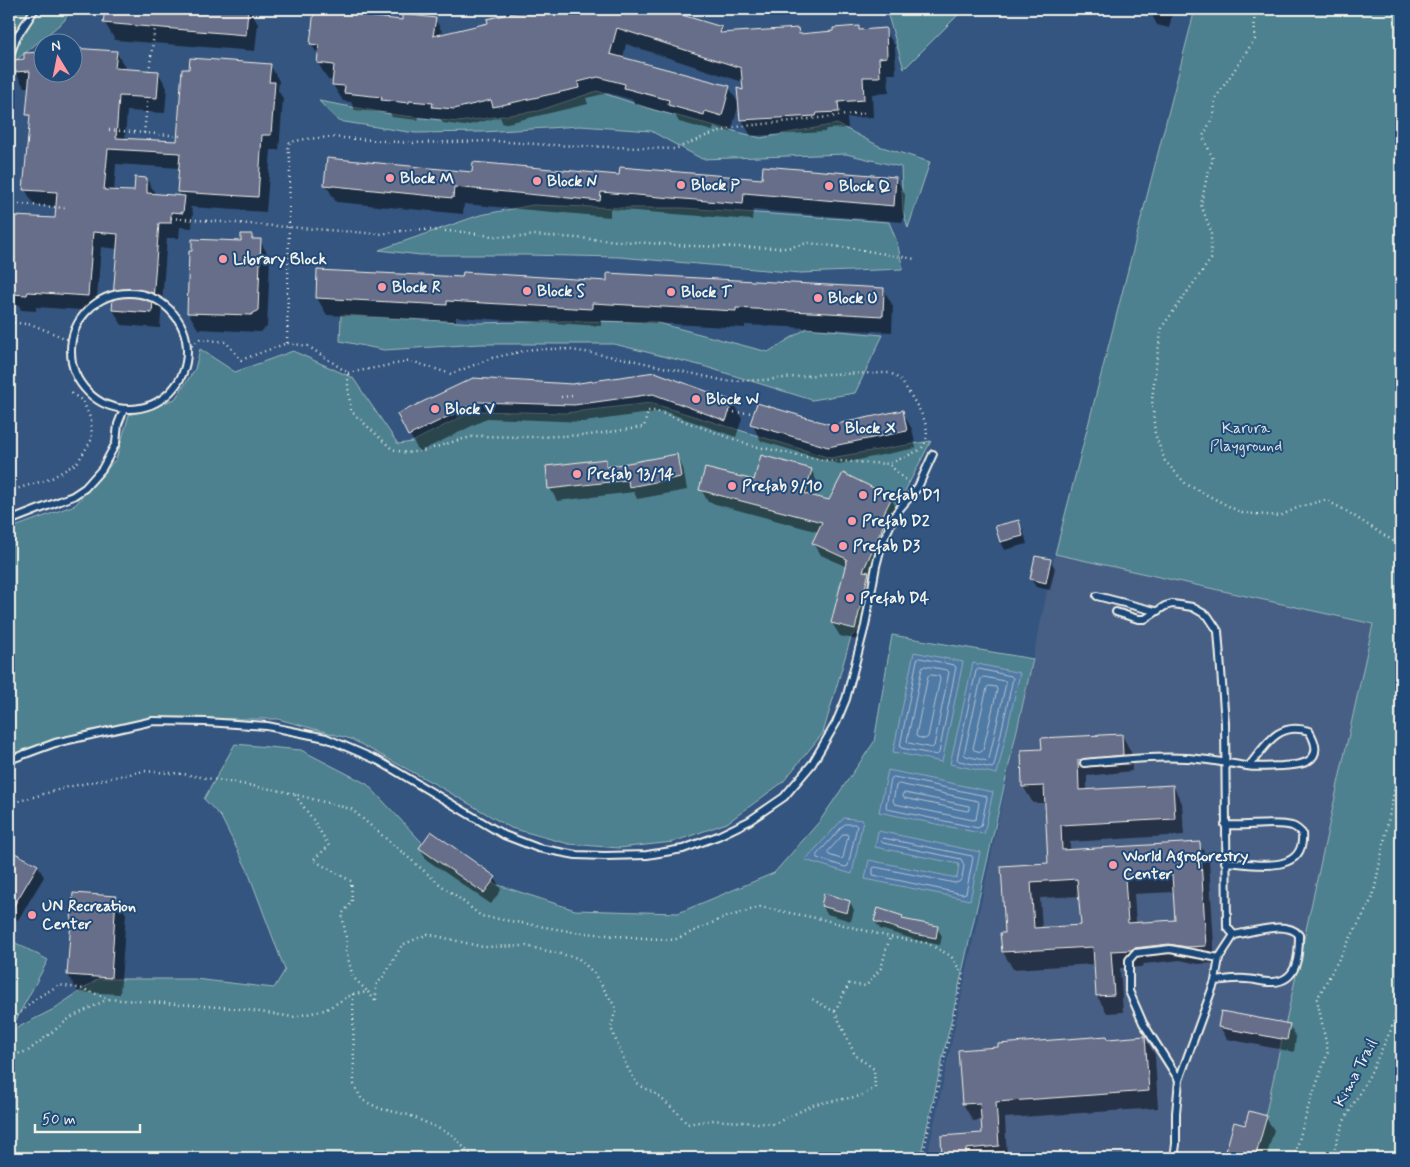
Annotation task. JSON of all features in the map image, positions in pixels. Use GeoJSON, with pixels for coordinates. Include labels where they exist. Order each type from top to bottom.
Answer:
{"type":"FeatureCollection","features":[{"type":"Feature","properties":{"kind":"lane"},"geometry":{"type":"LineString","coordinates":[[9,58],[16,38],[35,9]]}},
{"type":"Feature","properties":{"kind":"lane"},"geometry":{"type":"LineString","coordinates":[[137,292],[153,297],[167,306],[178,318],[185,333],[188,349],[186,365],[180,380],[169,393],[156,402],[141,408],[111,406],[88,392],[77,377],[71,359],[72,341],[77,324],[88,309],[102,299],[119,293],[137,292]]}},
{"type":"Feature","properties":{"kind":"lane"},"geometry":{"type":"LineString","coordinates":[[9,521],[73,496],[84,488],[102,469],[116,443],[118,424],[124,408]]}},
{"type":"Feature","properties":{"kind":"lane"},"geometry":{"type":"LineString","coordinates":[[9,760],[55,743],[153,721],[267,726],[326,738],[379,761],[504,835],[538,848],[576,855],[605,856],[648,855],[683,849],[718,836],[749,821],[784,797],[812,764],[836,723],[846,699],[865,626],[882,543],[896,513],[918,487],[933,454]]}},
{"type":"Feature","properties":{"kind":"lane"},"geometry":{"type":"LineString","coordinates":[[1098,596],[1155,611]]}},
{"type":"Feature","properties":{"kind":"lane"},"geometry":{"type":"LineString","coordinates":[[1116,612],[1138,619],[1145,619],[1155,611],[1172,604],[1192,607],[1208,616],[1218,631],[1225,722],[1227,926],[1234,934]]}},
{"type":"Feature","properties":{"kind":"lane"},"geometry":{"type":"LineString","coordinates":[[1084,763],[1149,758],[1188,758],[1249,766],[1294,765],[1307,762],[1315,753],[1314,739],[1309,732],[1291,728],[1273,737],[1249,766]]}},
{"type":"Feature","properties":{"kind":"lane"},"geometry":{"type":"LineString","coordinates":[[1225,825],[1281,824],[1294,826],[1302,833],[1303,843],[1298,853],[1280,864],[1260,865],[1226,862]]}},
{"type":"Feature","properties":{"kind":"lane"},"geometry":{"type":"LineString","coordinates":[[1174,1158],[1179,1080],[1215,981],[1219,958],[1234,934],[1286,927],[1295,930],[1299,935],[1294,971],[1288,978],[1280,982],[1271,983],[1236,978],[1215,981]]}},
{"type":"Feature","properties":{"kind":"lane"},"geometry":{"type":"LineString","coordinates":[[1179,1080],[1143,1023],[1130,990],[1129,960],[1135,953],[1170,949],[1219,958]]}},
{"type":"Feature","properties":{"kind":"path"},"geometry":{"type":"LineString","coordinates":[[1254,9],[1255,39],[1215,99],[1214,116],[1203,136],[1213,159],[1207,176],[1201,205],[1211,231],[1210,259],[1162,327],[1152,400],[1155,434],[1165,461],[1186,484],[1242,513],[1280,516],[1324,500],[1343,509],[1401,546]]}},
{"type":"Feature","properties":{"kind":"path"},"geometry":{"type":"LineString","coordinates":[[149,71],[155,27]]}},
{"type":"Feature","properties":{"kind":"path"},"geometry":{"type":"LineString","coordinates":[[144,133],[148,98]]}},
{"type":"Feature","properties":{"kind":"path"},"geometry":{"type":"LineString","coordinates":[[287,343],[290,159],[288,148],[290,142],[330,137],[411,143],[494,141],[675,149],[706,136],[736,127],[865,113]]}},
{"type":"Feature","properties":{"kind":"path"},"geometry":{"type":"LineString","coordinates":[[109,130],[182,136]]}},
{"type":"Feature","properties":{"kind":"path"},"geometry":{"type":"LineString","coordinates":[[9,203],[65,208]]}},
{"type":"Feature","properties":{"kind":"path"},"geometry":{"type":"LineString","coordinates":[[171,218],[380,234],[416,229],[492,236],[520,237],[534,235],[710,246],[787,248],[808,243],[915,259]]}},
{"type":"Feature","properties":{"kind":"path"},"geometry":{"type":"LineString","coordinates":[[14,298],[11,322],[33,325],[72,341]]}},
{"type":"Feature","properties":{"kind":"path"},"geometry":{"type":"LineString","coordinates":[[188,349],[200,340],[226,342],[242,360],[287,343],[308,346],[348,373],[411,361],[451,374],[492,358],[533,349],[564,350],[608,356],[726,381],[764,380],[826,374],[890,373],[899,377],[924,416],[927,426],[926,439],[924,446],[920,450],[889,464],[822,460],[753,446],[656,411],[648,411],[644,427],[588,435],[476,436],[423,451],[406,453],[392,448],[351,411],[348,373]]}},
{"type":"Feature","properties":{"kind":"path"},"geometry":{"type":"LineString","coordinates":[[9,491],[50,479],[76,463],[92,439],[91,420],[83,401],[71,392]]}},
{"type":"Feature","properties":{"kind":"path"},"geometry":{"type":"LineString","coordinates":[[561,397],[573,396]]}},
{"type":"Feature","properties":{"kind":"path"},"geometry":{"type":"LineString","coordinates":[[729,412],[754,413]]}},
{"type":"Feature","properties":{"kind":"path"},"geometry":{"type":"LineString","coordinates":[[889,464],[902,477],[918,487]]}},
{"type":"Feature","properties":{"kind":"path"},"geometry":{"type":"LineString","coordinates":[[1294,1158],[1307,1111],[1328,1052],[1317,999],[1373,897],[1401,757]]}},
{"type":"Feature","properties":{"kind":"path"},"geometry":{"type":"LineString","coordinates":[[9,804],[68,787],[144,771],[183,774],[294,794],[351,809],[442,886],[481,916],[574,932],[674,940],[721,919],[760,907],[821,919],[890,937],[927,943],[951,956],[963,975],[922,1158]]}},
{"type":"Feature","properties":{"kind":"path"},"geometry":{"type":"LineString","coordinates":[[294,794],[314,821],[329,846],[313,860],[351,881],[352,902],[342,914],[348,943],[346,951],[353,977],[376,1002],[376,985],[384,976],[402,945],[428,934],[482,947],[526,946],[578,958],[593,972],[616,1008],[611,1028],[626,1065],[637,1084],[656,1094],[678,1113],[687,1124],[711,1120],[774,1124],[815,1104],[861,1096],[875,1088],[874,1069],[855,1055],[835,1012],[812,999]]}},
{"type":"Feature","properties":{"kind":"path"},"geometry":{"type":"LineString","coordinates":[[835,1012],[849,984],[866,986],[881,968],[890,937]]}},
{"type":"Feature","properties":{"kind":"path"},"geometry":{"type":"LineString","coordinates":[[9,1022],[37,998],[59,985],[84,989],[108,999],[233,1008],[294,1017],[325,1010],[353,994],[368,992]]}},
{"type":"Feature","properties":{"kind":"path"},"geometry":{"type":"LineString","coordinates":[[353,994],[354,1084],[362,1100],[381,1109],[409,1115],[451,1134],[474,1158]]}},
{"type":"Feature","properties":{"kind":"path","name":"Kima Trail"},"geometry":{"type":"LineString","coordinates":[[1331,1158],[1344,1121],[1387,1038],[1401,998]]}},
{"type":"Feature","properties":{"kind":"path"},"geometry":{"type":"LineString","coordinates":[[9,1056],[28,1051],[70,1018],[108,999]]}},
{"type":"Feature","properties":{"kind":"shaded area"},"geometry":{"type":"Polygon","coordinates":[[[1055,554],[1373,624],[1256,1158],[927,1158],[1055,554]]]}},
{"type":"Feature","properties":{"kind":"green space"},"geometry":{"type":"Polygon","coordinates":[[[9,9],[71,9],[64,21],[51,32],[32,32],[32,47],[9,66],[9,9]]]}},
{"type":"Feature","properties":{"kind":"green space"},"geometry":{"type":"Polygon","coordinates":[[[886,9],[964,9],[904,69],[886,9]]]}},
{"type":"Feature","properties":{"kind":"green space","name":"Karura Playground"},"geometry":{"type":"Polygon","coordinates":[[[1195,9],[1401,9],[1401,1158],[1256,1158],[1373,624],[1055,554],[1195,9]]]}},
{"type":"Feature","properties":{"kind":"green space"},"geometry":{"type":"Polygon","coordinates":[[[597,91],[654,110],[761,138],[837,124],[879,146],[930,162],[908,228],[903,211],[901,167],[846,154],[702,159],[651,131],[580,126],[482,132],[415,133],[338,121],[319,101],[396,115],[458,122],[538,111],[597,91]]]}},
{"type":"Feature","properties":{"kind":"green space"},"geometry":{"type":"Polygon","coordinates":[[[533,205],[683,208],[889,222],[897,242],[903,269],[800,273],[619,257],[420,255],[379,250],[480,215],[533,205]]]}},
{"type":"Feature","properties":{"kind":"green space"},"geometry":{"type":"Polygon","coordinates":[[[341,315],[477,323],[565,321],[654,322],[768,352],[807,328],[883,335],[855,393],[812,400],[703,366],[614,344],[481,344],[384,350],[340,341],[341,315]]]}},
{"type":"Feature","properties":{"kind":"green space"},"geometry":{"type":"Polygon","coordinates":[[[200,349],[235,372],[293,351],[353,378],[398,444],[412,442],[473,411],[565,413],[651,403],[830,458],[931,441],[882,535],[860,627],[851,637],[823,733],[783,782],[727,823],[673,842],[619,848],[569,844],[511,828],[351,739],[278,719],[152,719],[9,757],[9,529],[75,505],[116,459],[129,415],[175,399],[195,369],[200,349]]]}},
{"type":"Feature","properties":{"kind":"green space"},"geometry":{"type":"Polygon","coordinates":[[[892,635],[1033,659],[920,1158],[9,1158],[9,1032],[52,1010],[98,979],[195,979],[274,988],[285,970],[247,869],[221,817],[204,799],[235,744],[301,750],[367,784],[446,868],[575,910],[678,913],[774,873],[819,822],[874,742],[892,635]]]}},
{"type":"Feature","properties":{"kind":"green space"},"geometry":{"type":"Polygon","coordinates":[[[14,942],[48,960],[15,1022],[9,1019],[9,953],[14,942]]]}},
{"type":"Feature","properties":{"kind":"water"},"geometry":{"type":"Polygon","coordinates":[[[914,652],[963,662],[942,762],[893,752],[914,652]]]}},
{"type":"Feature","properties":{"kind":"water"},"geometry":{"type":"Polygon","coordinates":[[[973,663],[1020,673],[997,774],[950,764],[973,663]]]}},
{"type":"Feature","properties":{"kind":"water"},"geometry":{"type":"Polygon","coordinates":[[[888,770],[993,792],[984,834],[879,812],[888,770]]]}},
{"type":"Feature","properties":{"kind":"water"},"geometry":{"type":"Polygon","coordinates":[[[844,818],[863,820],[852,874],[805,860],[844,818]]]}},
{"type":"Feature","properties":{"kind":"water"},"geometry":{"type":"Polygon","coordinates":[[[878,831],[980,852],[970,900],[865,879],[869,860],[957,878],[959,864],[875,847],[878,831]]]}},
{"type":"Feature","properties":{"kind":"building"},"geometry":{"type":"Polygon","coordinates":[[[105,9],[248,9],[246,35],[103,23],[105,9]]]}},
{"type":"Feature","properties":{"kind":"building"},"geometry":{"type":"Polygon","coordinates":[[[338,9],[374,12],[373,17],[402,20],[402,14],[436,18],[433,36],[488,23],[487,19],[530,9],[616,9],[626,11],[627,9],[662,9],[722,27],[720,33],[798,28],[799,34],[833,31],[833,28],[859,26],[859,30],[886,28],[887,57],[879,58],[880,77],[863,77],[864,100],[838,102],[839,112],[817,113],[816,116],[740,120],[737,88],[743,90],[741,68],[617,28],[610,54],[730,86],[722,116],[705,111],[704,115],[668,105],[669,100],[624,88],[625,84],[598,77],[578,82],[579,88],[493,107],[491,100],[454,109],[432,107],[433,103],[381,100],[382,97],[344,93],[345,86],[332,85],[334,65],[317,63],[319,45],[310,44],[314,10],[338,13],[338,9]]]}},
{"type":"Feature","properties":{"kind":"building"},"geometry":{"type":"Polygon","coordinates":[[[82,49],[117,51],[115,68],[159,71],[157,98],[119,96],[116,138],[177,141],[182,69],[189,69],[190,58],[271,64],[269,82],[275,82],[271,135],[262,135],[258,197],[177,192],[180,153],[108,149],[104,190],[134,191],[135,177],[147,178],[147,193],[185,196],[183,213],[171,212],[171,223],[159,223],[152,313],[112,310],[118,234],[93,232],[88,296],[28,292],[27,295],[11,294],[12,290],[9,290],[9,225],[13,225],[14,216],[55,218],[57,192],[23,190],[30,115],[26,115],[30,71],[14,72],[14,60],[24,59],[24,53],[32,53],[32,82],[82,82],[82,49]]]}},
{"type":"Feature","properties":{"kind":"building"},"geometry":{"type":"Polygon","coordinates":[[[327,158],[472,172],[473,162],[619,175],[620,167],[762,179],[763,166],[896,177],[894,206],[744,193],[743,204],[601,192],[600,201],[454,187],[453,198],[324,185],[327,158]]]}},
{"type":"Feature","properties":{"kind":"building"},"geometry":{"type":"Polygon","coordinates":[[[241,234],[252,234],[252,239],[261,239],[258,310],[251,315],[187,313],[189,251],[192,251],[192,239],[241,241],[241,234]]]}},
{"type":"Feature","properties":{"kind":"building"},"geometry":{"type":"Polygon","coordinates":[[[317,270],[462,277],[463,272],[607,281],[607,273],[884,288],[883,316],[736,308],[736,311],[592,303],[592,309],[447,301],[447,305],[316,298],[317,270]]]}},
{"type":"Feature","properties":{"kind":"building"},"geometry":{"type":"Polygon","coordinates":[[[655,372],[733,401],[726,421],[653,394],[574,405],[478,402],[408,436],[397,414],[473,378],[572,384],[655,372]]]}},
{"type":"Feature","properties":{"kind":"building","name":"Block X"},"geometry":{"type":"Polygon","coordinates":[[[757,403],[832,425],[903,410],[907,431],[828,447],[750,424],[757,403]]]}},
{"type":"Feature","properties":{"kind":"building"},"geometry":{"type":"Polygon","coordinates":[[[677,454],[681,477],[629,487],[628,480],[548,489],[546,466],[606,459],[606,467],[677,454]]]}},
{"type":"Feature","properties":{"kind":"building"},"geometry":{"type":"Polygon","coordinates":[[[761,455],[812,469],[805,494],[829,500],[843,473],[892,497],[880,521],[884,524],[863,571],[869,572],[855,629],[831,623],[847,559],[812,543],[822,522],[699,490],[705,468],[754,480],[761,455]]]}},
{"type":"Feature","properties":{"kind":"building"},"geometry":{"type":"Polygon","coordinates":[[[1019,520],[1023,536],[1000,542],[995,526],[1019,520]]]}},
{"type":"Feature","properties":{"kind":"building"},"geometry":{"type":"Polygon","coordinates":[[[1035,556],[1051,559],[1046,583],[1030,579],[1035,556]]]}},
{"type":"Feature","properties":{"kind":"building","name":"World Agroforestry Center"},"geometry":{"type":"Polygon","coordinates":[[[1122,734],[1123,755],[1078,760],[1079,790],[1173,785],[1175,819],[1061,825],[1062,850],[1200,842],[1206,946],[1187,947],[1169,944],[1111,951],[1114,995],[1096,996],[1093,947],[1002,952],[1000,933],[1005,933],[1001,866],[1048,863],[1044,786],[1022,787],[1021,750],[1042,749],[1041,738],[1122,734]],[[1172,875],[1125,878],[1128,923],[1175,920],[1172,875]],[[1077,879],[1031,882],[1034,928],[1081,925],[1077,879]]]}},
{"type":"Feature","properties":{"kind":"building"},"geometry":{"type":"Polygon","coordinates":[[[431,831],[496,877],[484,893],[419,848],[431,831]]]}},
{"type":"Feature","properties":{"kind":"building"},"geometry":{"type":"Polygon","coordinates":[[[9,850],[38,865],[9,914],[9,850]]]}},
{"type":"Feature","properties":{"kind":"building"},"geometry":{"type":"Polygon","coordinates":[[[73,893],[116,896],[111,978],[67,975],[73,893]]]}},
{"type":"Feature","properties":{"kind":"building"},"geometry":{"type":"Polygon","coordinates":[[[824,893],[850,901],[847,913],[821,906],[824,893]]]}},
{"type":"Feature","properties":{"kind":"building"},"geometry":{"type":"Polygon","coordinates":[[[878,908],[903,916],[902,919],[938,926],[936,938],[914,934],[874,921],[878,908]]]}},
{"type":"Feature","properties":{"kind":"building"},"geometry":{"type":"Polygon","coordinates":[[[1221,1011],[1290,1024],[1287,1040],[1218,1027],[1221,1011]]]}},
{"type":"Feature","properties":{"kind":"building"},"geometry":{"type":"Polygon","coordinates":[[[1107,1036],[1108,1039],[1145,1036],[1149,1091],[996,1102],[999,1146],[966,1149],[966,1158],[942,1158],[941,1136],[982,1133],[980,1103],[962,1104],[958,1050],[998,1047],[998,1044],[1107,1036]]]}},
{"type":"Feature","properties":{"kind":"building"},"geometry":{"type":"Polygon","coordinates":[[[1249,1111],[1267,1116],[1255,1158],[1226,1151],[1234,1122],[1245,1125],[1249,1111]]]}},
{"type":"Feature","properties":{"kind":"place","name":"Block M"},"geometry":{"type":"Point","coordinates":[390,178]}},
{"type":"Feature","properties":{"kind":"place","name":"Block N"},"geometry":{"type":"Point","coordinates":[537,181]}},
{"type":"Feature","properties":{"kind":"place","name":"Block P"},"geometry":{"type":"Point","coordinates":[681,185]}},
{"type":"Feature","properties":{"kind":"place","name":"Block Q"},"geometry":{"type":"Point","coordinates":[829,186]}},
{"type":"Feature","properties":{"kind":"place","name":"Library Block"},"geometry":{"type":"Point","coordinates":[223,259]}},
{"type":"Feature","properties":{"kind":"place","name":"Block R"},"geometry":{"type":"Point","coordinates":[382,287]}},
{"type":"Feature","properties":{"kind":"place","name":"Block S"},"geometry":{"type":"Point","coordinates":[527,291]}},
{"type":"Feature","properties":{"kind":"place","name":"Block T"},"geometry":{"type":"Point","coordinates":[671,292]}},
{"type":"Feature","properties":{"kind":"place","name":"Block U"},"geometry":{"type":"Point","coordinates":[818,298]}},
{"type":"Feature","properties":{"kind":"place","name":"Block W"},"geometry":{"type":"Point","coordinates":[696,399]}},
{"type":"Feature","properties":{"kind":"place","name":"Block V"},"geometry":{"type":"Point","coordinates":[435,409]}},
{"type":"Feature","properties":{"kind":"place","name":"Block X"},"geometry":{"type":"Point","coordinates":[835,428]}},
{"type":"Feature","properties":{"kind":"place","name":"Prefab 13/14"},"geometry":{"type":"Point","coordinates":[577,474]}},
{"type":"Feature","properties":{"kind":"place","name":"Prefab 9/10"},"geometry":{"type":"Point","coordinates":[732,486]}},
{"type":"Feature","properties":{"kind":"place","name":"Prefab D1"},"geometry":{"type":"Point","coordinates":[863,495]}},
{"type":"Feature","properties":{"kind":"place","name":"Prefab D2"},"geometry":{"type":"Point","coordinates":[852,521]}},
{"type":"Feature","properties":{"kind":"place","name":"Prefab D3"},"geometry":{"type":"Point","coordinates":[843,546]}},
{"type":"Feature","properties":{"kind":"place","name":"Prefab D4"},"geometry":{"type":"Point","coordinates":[850,598]}},
{"type":"Feature","properties":{"kind":"place","name":"World Agroforestry Center"},"geometry":{"type":"Point","coordinates":[1113,865]}},
{"type":"Feature","properties":{"kind":"place","name":"UN Recreation Center"},"geometry":{"type":"Point","coordinates":[32,915]}}]}
